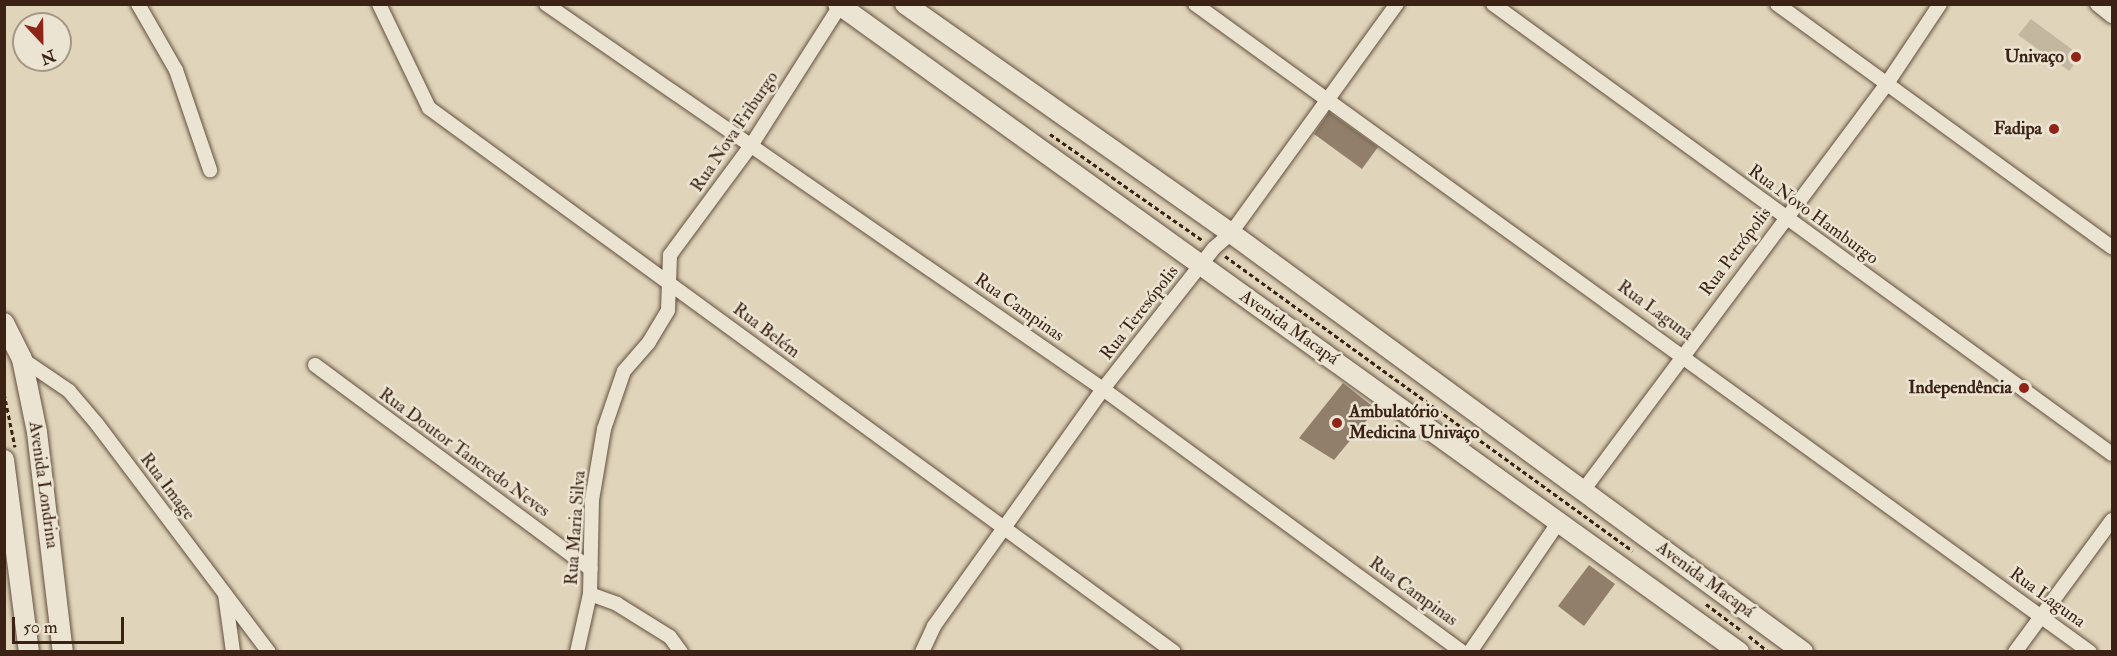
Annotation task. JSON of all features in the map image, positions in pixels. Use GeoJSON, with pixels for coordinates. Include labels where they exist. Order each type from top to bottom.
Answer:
{"type":"FeatureCollection","features":[{"type":"Feature","properties":{"kind":"main road","name":"Avenida Macapá"},"geometry":{"type":"LineString","coordinates":[[906,4],[1231,233],[1582,492],[1803,651]]}},
{"type":"Feature","properties":{"kind":"main road","name":"Avenida Macapá"},"geometry":{"type":"LineString","coordinates":[[839,5],[1560,520],[1739,651]]}},
{"type":"Feature","properties":{"kind":"main road","name":"Avenida Londrina"},"geometry":{"type":"LineString","coordinates":[[4,323],[22,359],[37,432],[63,651]]}},
{"type":"Feature","properties":{"kind":"main road","name":"Avenida Londrina"},"geometry":{"type":"LineString","coordinates":[[4,460],[29,651]]}},
{"type":"Feature","properties":{"kind":"main road"},"geometry":{"type":"LineString","coordinates":[[26,629],[38,625],[60,630]]}},
{"type":"Feature","properties":{"kind":"street"},"geometry":{"type":"LineString","coordinates":[[138,4],[176,70],[210,170]]}},
{"type":"Feature","properties":{"kind":"street","name":"Rua Belém"},"geometry":{"type":"LineString","coordinates":[[379,4],[429,108],[666,279],[1001,530],[1174,651]]}},
{"type":"Feature","properties":{"kind":"street","name":"Rua Campinas"},"geometry":{"type":"LineString","coordinates":[[546,4],[752,144],[1103,389],[1463,651]]}},
{"type":"Feature","properties":{"kind":"street","name":"Rua Laguna"},"geometry":{"type":"LineString","coordinates":[[1195,4],[1331,99],[2090,651]]}},
{"type":"Feature","properties":{"kind":"street","name":"Rua Teresópolis"},"geometry":{"type":"LineString","coordinates":[[922,651],[934,626],[1103,389],[1200,265],[1231,233],[1331,99],[1397,4]]}},
{"type":"Feature","properties":{"kind":"street","name":"Rua Novo Hamburgo"},"geometry":{"type":"LineString","coordinates":[[1493,4],[2112,454]]}},
{"type":"Feature","properties":{"kind":"street"},"geometry":{"type":"LineString","coordinates":[[1777,4],[2112,247]]}},
{"type":"Feature","properties":{"kind":"street","name":"Rua Petrópolis"},"geometry":{"type":"LineString","coordinates":[[1582,492],[1682,353],[1886,85],[1940,4]]}},
{"type":"Feature","properties":{"kind":"street"},"geometry":{"type":"LineString","coordinates":[[2097,4],[2112,16]]}},
{"type":"Feature","properties":{"kind":"street","name":"Rua Nova Friburgo"},"geometry":{"type":"LineString","coordinates":[[666,279],[670,255],[752,144],[839,5]]}},
{"type":"Feature","properties":{"kind":"street","name":"Rua Maria Silva"},"geometry":{"type":"LineString","coordinates":[[577,651],[590,594],[592,500],[603,429],[624,371],[649,342],[668,310],[666,279]]}},
{"type":"Feature","properties":{"kind":"street","name":"Rua Image"},"geometry":{"type":"LineString","coordinates":[[22,359],[69,391],[269,651]]}},
{"type":"Feature","properties":{"kind":"street","name":"Rua Doutor Tancredo Neves"},"geometry":{"type":"LineString","coordinates":[[315,365],[591,569]]}},
{"type":"Feature","properties":{"kind":"street"},"geometry":{"type":"LineString","coordinates":[[1470,651],[1560,520]]}},
{"type":"Feature","properties":{"kind":"street"},"geometry":{"type":"LineString","coordinates":[[2015,651],[2112,520]]}},
{"type":"Feature","properties":{"kind":"street"},"geometry":{"type":"LineString","coordinates":[[225,592],[233,651]]}},
{"type":"Feature","properties":{"kind":"street"},"geometry":{"type":"LineString","coordinates":[[590,594],[617,604],[670,637],[681,651]]}},
{"type":"Feature","properties":{"kind":"path"},"geometry":{"type":"LineString","coordinates":[[1047,132],[1214,248],[1642,557]]}},
{"type":"Feature","properties":{"kind":"path"},"geometry":{"type":"LineString","coordinates":[[1697,598],[1769,651]]}},
{"type":"Feature","properties":{"kind":"shaded area"},"geometry":{"type":"Polygon","coordinates":[[[2031,19],[2081,56],[2069,71],[2018,35],[2031,19]]]}},
{"type":"Feature","properties":{"kind":"building"},"geometry":{"type":"Polygon","coordinates":[[[1329,112],[1378,147],[1362,169],[1314,134],[1329,112]]]}},
{"type":"Feature","properties":{"kind":"building","name":"Ambulatório Medicina Univaço"},"geometry":{"type":"Polygon","coordinates":[[[1343,383],[1376,409],[1334,460],[1299,438],[1343,383]]]}},
{"type":"Feature","properties":{"kind":"building"},"geometry":{"type":"Polygon","coordinates":[[[1589,565],[1615,584],[1584,626],[1558,606],[1589,565]]]}},
{"type":"Feature","properties":{"kind":"place","name":"Univaço"},"geometry":{"type":"Point","coordinates":[2076,57]}},
{"type":"Feature","properties":{"kind":"place","name":"Fadipa"},"geometry":{"type":"Point","coordinates":[2054,129]}},
{"type":"Feature","properties":{"kind":"place","name":"Independência"},"geometry":{"type":"Point","coordinates":[2024,388]}},
{"type":"Feature","properties":{"kind":"place","name":"Ambulatório Medicina Univaço"},"geometry":{"type":"Point","coordinates":[1337,423]}}]}
